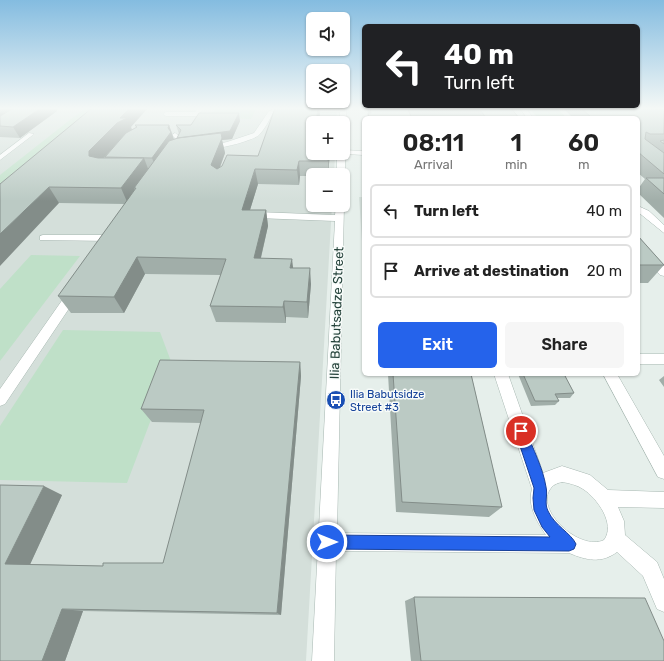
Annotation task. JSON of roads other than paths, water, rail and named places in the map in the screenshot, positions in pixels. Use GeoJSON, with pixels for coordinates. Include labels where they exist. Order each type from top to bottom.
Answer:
{"type":"FeatureCollection","features":[{"type":"Feature","properties":{"kind":"street"},"geometry":{"type":"LineString","coordinates":[[0,158],[25,139]]}},
{"type":"Feature","properties":{"kind":"street"},"geometry":{"type":"LineString","coordinates":[[179,139],[168,156],[181,150]]}},
{"type":"Feature","properties":{"kind":"street"},"geometry":{"type":"LineString","coordinates":[[197,148],[229,147],[246,139]]}},
{"type":"Feature","properties":{"kind":"street"},"geometry":{"type":"LineString","coordinates":[[350,153],[362,153]]}},
{"type":"Feature","properties":{"kind":"street"},"geometry":{"type":"LineString","coordinates":[[640,210],[646,213],[664,230]]}},
{"type":"Feature","properties":{"kind":"street"},"geometry":{"type":"LineString","coordinates":[[257,215],[339,212]]}},
{"type":"Feature","properties":{"kind":"street","name":"Ilia Babutsadze Street"},"geometry":{"type":"LineString","coordinates":[[323,661],[339,212]]}},
{"type":"Feature","properties":{"kind":"street"},"geometry":{"type":"LineString","coordinates":[[42,238],[114,235],[103,251]]}},
{"type":"Feature","properties":{"kind":"street"},"geometry":{"type":"LineString","coordinates":[[640,245],[664,273]]}},
{"type":"Feature","properties":{"kind":"street"},"geometry":{"type":"LineString","coordinates":[[0,400],[80,283]]}},
{"type":"Feature","properties":{"kind":"street"},"geometry":{"type":"LineString","coordinates":[[640,359],[664,359]]}},
{"type":"Feature","properties":{"kind":"street"},"geometry":{"type":"LineString","coordinates":[[502,376],[540,488],[539,498],[541,510],[547,523],[569,544]]}},
{"type":"Feature","properties":{"kind":"street"},"geometry":{"type":"LineString","coordinates":[[611,376],[664,471]]}},
{"type":"Feature","properties":{"kind":"street"},"geometry":{"type":"LineString","coordinates":[[327,542],[569,544],[592,552],[603,550],[616,538],[615,518],[605,498],[595,488],[573,475],[553,476],[545,480],[540,488]]}},
{"type":"Feature","properties":{"kind":"street"},"geometry":{"type":"LineString","coordinates":[[605,498],[664,500]]}},
{"type":"Feature","properties":{"kind":"street"},"geometry":{"type":"LineString","coordinates":[[616,538],[650,569],[664,602]]}},
{"type":"Feature","properties":{"kind":"place","name":"Ilia Babutsidze Street #3"},"geometry":{"type":"Point","coordinates":[336,400]}}]}
